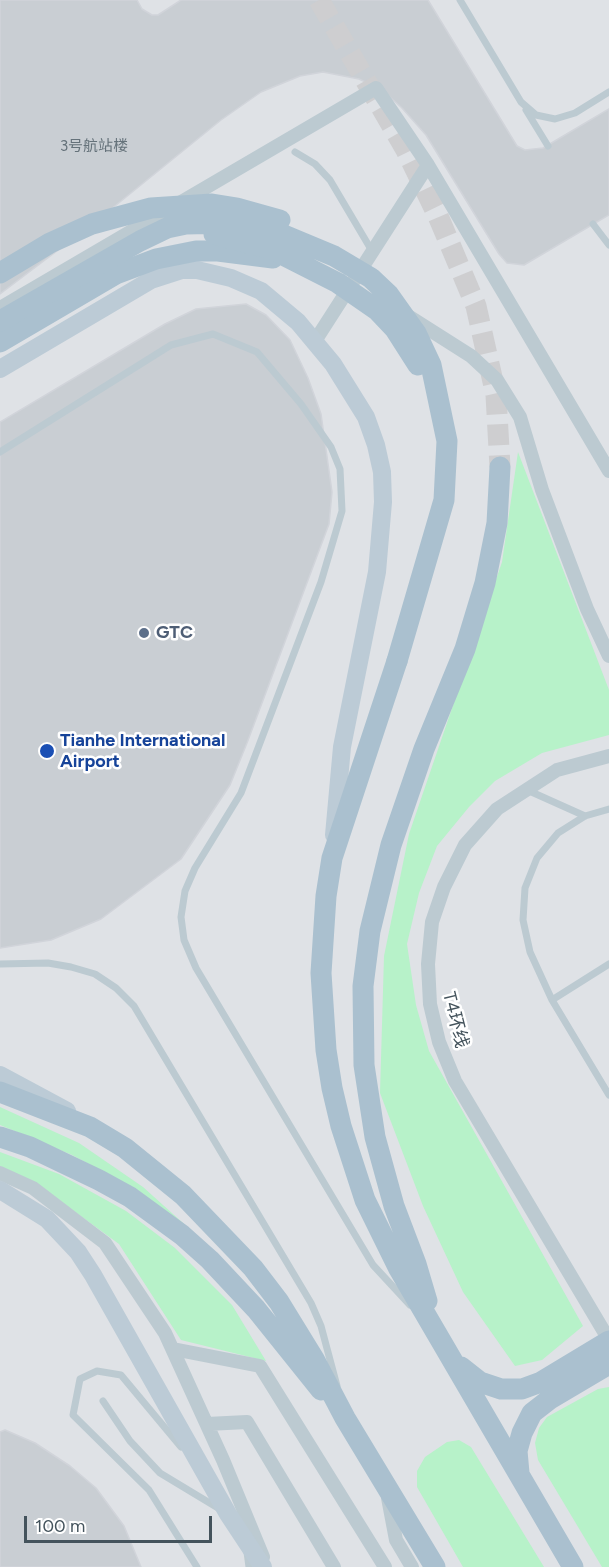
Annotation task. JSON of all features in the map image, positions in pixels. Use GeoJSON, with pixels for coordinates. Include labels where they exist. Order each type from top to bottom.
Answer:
{"type":"FeatureCollection","features":[{"type":"Feature","properties":{"kind":"main road"},"geometry":{"type":"LineString","coordinates":[[0,273],[50,243],[92,224],[151,208],[194,204],[237,207],[278,219],[319,239],[362,280]]}},
{"type":"Feature","properties":{"kind":"main road"},"geometry":{"type":"LineString","coordinates":[[0,321],[167,228],[186,224],[230,223],[252,226],[302,241],[389,295],[417,333],[430,364],[441,408],[448,460],[444,500],[397,661],[332,858]]}},
{"type":"Feature","properties":{"kind":"main road"},"geometry":{"type":"LineString","coordinates":[[140,241],[176,233],[233,237],[271,249],[314,270],[358,296],[395,328],[410,349],[441,408]]}},
{"type":"Feature","properties":{"kind":"main road"},"geometry":{"type":"LineString","coordinates":[[0,342],[116,274],[177,254],[218,250],[241,252],[314,270]]}},
{"type":"Feature","properties":{"kind":"main road"},"geometry":{"type":"LineString","coordinates":[[0,369],[151,280],[182,270],[212,273],[245,283],[274,301],[315,341],[339,372],[366,417],[382,472],[383,502],[377,572],[342,747],[332,858],[324,915],[321,973],[326,1050],[332,1088],[346,1145],[365,1200],[452,1361],[573,1567]]}},
{"type":"Feature","properties":{"kind":"main road"},"geometry":{"type":"LineString","coordinates":[[435,1331],[416,1264],[394,1206],[375,1137],[364,1065],[363,986],[370,931],[391,845],[424,749],[465,649],[485,583],[497,523],[500,467]]}},
{"type":"Feature","properties":{"kind":"main road"},"geometry":{"type":"LineString","coordinates":[[0,1075],[56,1104],[154,1170],[191,1203],[253,1268],[279,1302],[314,1359],[345,1418],[435,1567]]}},
{"type":"Feature","properties":{"kind":"main road"},"geometry":{"type":"LineString","coordinates":[[0,1092],[90,1127]]}},
{"type":"Feature","properties":{"kind":"main road"},"geometry":{"type":"LineString","coordinates":[[0,1137],[30,1147],[99,1180],[130,1197],[182,1236],[210,1260],[256,1309],[345,1418]]}},
{"type":"Feature","properties":{"kind":"main road"},"geometry":{"type":"LineString","coordinates":[[0,1190],[47,1219],[78,1252],[228,1514],[265,1567]]}},
{"type":"Feature","properties":{"kind":"main road"},"geometry":{"type":"LineString","coordinates":[[452,1361],[480,1382],[501,1389],[522,1389],[541,1382],[609,1340]]}},
{"type":"Feature","properties":{"kind":"main road"},"geometry":{"type":"LineString","coordinates":[[519,1473],[517,1451],[522,1433],[532,1413],[550,1399],[609,1364]]}},
{"type":"Feature","properties":{"kind":"street"},"geometry":{"type":"LineString","coordinates":[[0,308],[376,88],[428,165],[608,468]]}},
{"type":"Feature","properties":{"kind":"street"},"geometry":{"type":"LineString","coordinates":[[315,341],[362,280],[372,251],[428,165]]}},
{"type":"Feature","properties":{"kind":"street"},"geometry":{"type":"LineString","coordinates":[[362,280],[471,356],[497,380],[520,417],[546,501],[609,656]]}},
{"type":"Feature","properties":{"kind":"street","name":"T4环线"},"geometry":{"type":"LineString","coordinates":[[609,756],[557,770],[497,809],[465,845],[444,887],[432,922],[428,964],[430,1004],[439,1042],[455,1081],[609,1340]]}},
{"type":"Feature","properties":{"kind":"street"},"geometry":{"type":"LineString","coordinates":[[0,1173],[33,1188],[105,1243],[165,1333],[173,1349],[207,1424],[265,1567]]}},
{"type":"Feature","properties":{"kind":"street"},"geometry":{"type":"LineString","coordinates":[[173,1349],[260,1366],[385,1567]]}},
{"type":"Feature","properties":{"kind":"street"},"geometry":{"type":"LineString","coordinates":[[207,1424],[247,1422],[334,1567]]}},
{"type":"Feature","properties":{"kind":"street"},"geometry":{"type":"LineString","coordinates":[[386,1487],[396,1540],[412,1567]]}},
{"type":"Feature","properties":{"kind":"lane"},"geometry":{"type":"LineString","coordinates":[[459,0],[548,146]]}},
{"type":"Feature","properties":{"kind":"lane"},"geometry":{"type":"LineString","coordinates":[[521,102],[536,115],[555,119],[575,113],[609,92]]}},
{"type":"Feature","properties":{"kind":"lane"},"geometry":{"type":"LineString","coordinates":[[295,152],[315,164],[330,180],[372,251]]}},
{"type":"Feature","properties":{"kind":"lane"},"geometry":{"type":"LineString","coordinates":[[593,224],[609,245]]}},
{"type":"Feature","properties":{"kind":"lane"},"geometry":{"type":"LineString","coordinates":[[0,452],[171,345],[213,334],[257,352],[301,404],[331,447],[340,469],[342,511],[321,582],[241,793],[195,868],[185,891],[181,917],[184,940],[196,968],[373,1265],[435,1331]]}},
{"type":"Feature","properties":{"kind":"lane"},"geometry":{"type":"LineString","coordinates":[[527,789],[585,816]]}},
{"type":"Feature","properties":{"kind":"lane"},"geometry":{"type":"LineString","coordinates":[[609,809],[585,816],[558,833],[537,858],[525,888],[523,920],[530,952],[552,1000],[609,1095]]}},
{"type":"Feature","properties":{"kind":"lane"},"geometry":{"type":"LineString","coordinates":[[0,964],[48,963],[95,974],[116,988],[134,1006],[311,1303],[330,1354],[345,1418]]}},
{"type":"Feature","properties":{"kind":"lane"},"geometry":{"type":"LineString","coordinates":[[552,1000],[609,964]]}},
{"type":"Feature","properties":{"kind":"lane"},"geometry":{"type":"LineString","coordinates":[[197,1567],[149,1490],[73,1415],[80,1379],[97,1371],[120,1375],[187,1454],[202,1467]]}},
{"type":"Feature","properties":{"kind":"lane"},"geometry":{"type":"LineString","coordinates":[[103,1401],[130,1441],[160,1473],[228,1514]]}},
{"type":"Feature","properties":{"kind":"lane"},"geometry":{"type":"LineString","coordinates":[[246,1541],[249,1567]]}},
{"type":"Feature","properties":{"kind":"shaded area"},"geometry":{"type":"Polygon","coordinates":[[[0,0],[609,0],[609,1567],[0,1567],[0,0]]]}},
{"type":"Feature","properties":{"kind":"green space"},"geometry":{"type":"Polygon","coordinates":[[[518,452],[609,690],[609,735],[542,753],[495,781],[469,807],[437,846],[419,893],[407,944],[416,1005],[429,1051],[583,1326],[542,1360],[515,1366],[463,1292],[423,1206],[380,1093],[384,956],[409,834],[502,562],[518,452]]]}},
{"type":"Feature","properties":{"kind":"green space"},"geometry":{"type":"Polygon","coordinates":[[[0,1107],[79,1143],[143,1187],[203,1241],[139,1191],[72,1155],[0,1125],[0,1107]]]}},
{"type":"Feature","properties":{"kind":"green space"},"geometry":{"type":"Polygon","coordinates":[[[0,1152],[59,1174],[126,1211],[175,1248],[232,1305],[266,1361],[181,1340],[119,1244],[37,1184],[0,1166],[0,1152]]]}},
{"type":"Feature","properties":{"kind":"green space"},"geometry":{"type":"Polygon","coordinates":[[[609,1387],[609,1567],[602,1567],[538,1460],[535,1443],[539,1428],[547,1417],[598,1389],[609,1387]]]}},
{"type":"Feature","properties":{"kind":"green space"},"geometry":{"type":"Polygon","coordinates":[[[459,1440],[471,1447],[544,1567],[463,1567],[417,1487],[417,1471],[425,1457],[447,1442],[459,1440]]]}},
{"type":"Feature","properties":{"kind":"building"},"geometry":{"type":"Polygon","coordinates":[[[0,0],[137,0],[142,9],[152,15],[158,15],[181,0],[428,0],[517,146],[525,150],[543,148],[609,109],[609,215],[524,265],[507,263],[499,254],[426,135],[402,108],[382,90],[359,79],[323,72],[300,76],[261,92],[221,120],[94,223],[0,294],[0,0]]]}},
{"type":"Feature","properties":{"kind":"building","name":"GTC"},"geometry":{"type":"Polygon","coordinates":[[[246,304],[266,315],[290,340],[308,378],[321,414],[332,492],[329,524],[247,743],[230,785],[181,859],[101,919],[51,940],[0,948],[0,422],[165,324],[196,309],[246,304]]]}},
{"type":"Feature","properties":{"kind":"building"},"geometry":{"type":"Polygon","coordinates":[[[5,1430],[35,1443],[70,1466],[96,1488],[124,1526],[141,1567],[0,1567],[0,1432],[5,1430]]]}},
{"type":"Feature","properties":{"kind":"tunnel"},"geometry":{"type":"LineString","coordinates":[[319,0],[406,150],[438,216],[476,306],[496,395],[500,467]]}},
{"type":"Feature","properties":{"kind":"place","name":"GTC"},"geometry":{"type":"Point","coordinates":[144,633]}},
{"type":"Feature","properties":{"kind":"place","name":"Tianhe International Airport"},"geometry":{"type":"Point","coordinates":[47,751]}}]}
